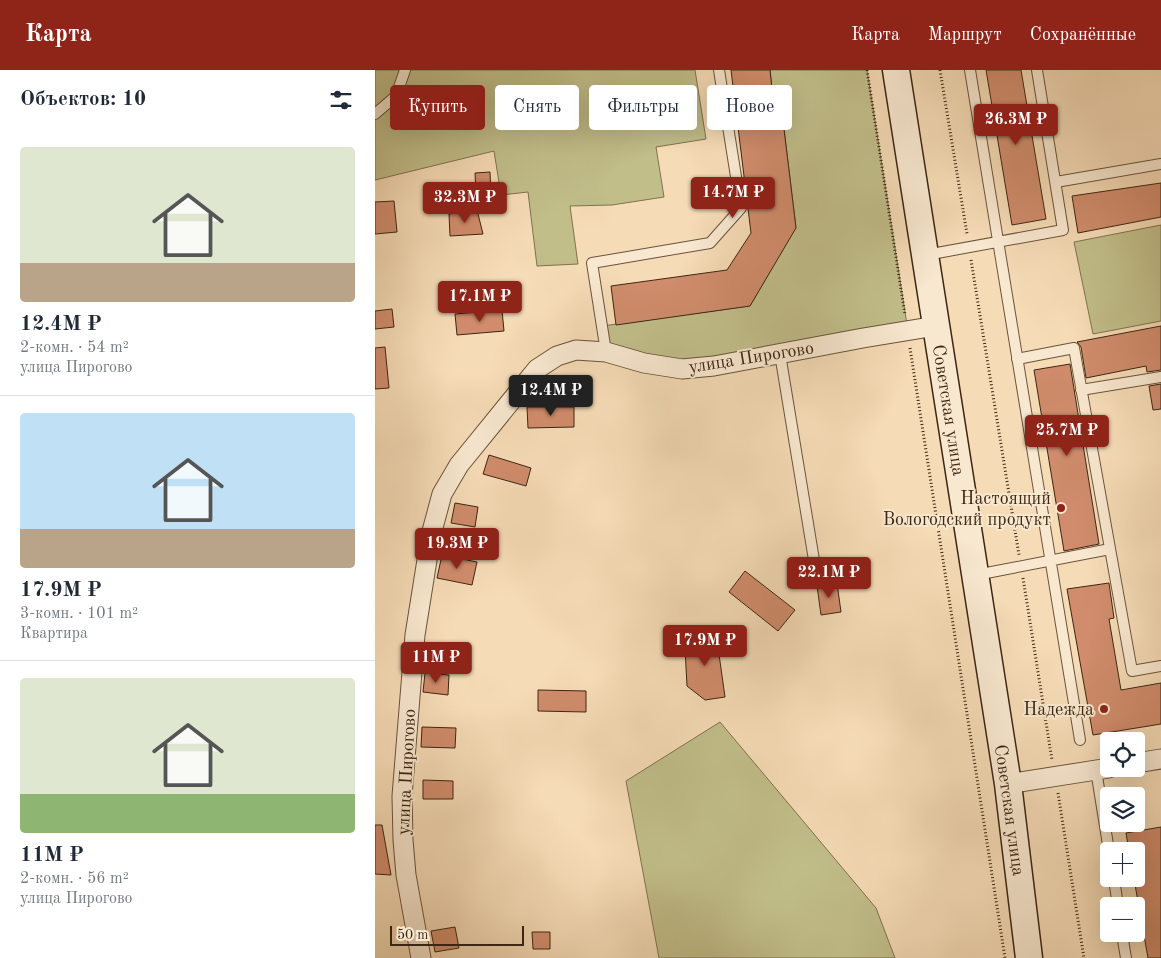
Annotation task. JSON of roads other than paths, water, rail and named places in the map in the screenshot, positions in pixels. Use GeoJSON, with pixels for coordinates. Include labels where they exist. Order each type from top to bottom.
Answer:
{"type":"FeatureCollection","features":[{"type":"Feature","properties":{"kind":"main road","name":"Советская улица"},"geometry":{"type":"LineString","coordinates":[[896,70],[1008,784],[1029,958]]}},
{"type":"Feature","properties":{"kind":"street","name":"улица Пирогово"},"geometry":{"type":"LineString","coordinates":[[421,958],[406,875],[402,796],[415,635],[431,535],[442,494],[459,465],[537,369],[557,356],[576,350],[606,352],[682,369],[714,366],[935,326]]}},
{"type":"Feature","properties":{"kind":"street"},"geometry":{"type":"LineString","coordinates":[[1145,762],[1161,759]]}},
{"type":"Feature","properties":{"kind":"street"},"geometry":{"type":"LineString","coordinates":[[1008,784],[1100,769]]}},
{"type":"Feature","properties":{"kind":"lane"},"geometry":{"type":"LineString","coordinates":[[375,114],[396,96],[405,70]]}},
{"type":"Feature","properties":{"kind":"lane"},"geometry":{"type":"LineString","coordinates":[[606,352],[592,262],[710,243],[741,208],[719,70]]}},
{"type":"Feature","properties":{"kind":"lane"},"geometry":{"type":"LineString","coordinates":[[970,70],[1080,740]]}},
{"type":"Feature","properties":{"kind":"lane"},"geometry":{"type":"LineString","coordinates":[[924,256],[1063,230],[1037,70]]}},
{"type":"Feature","properties":{"kind":"lane"},"geometry":{"type":"LineString","coordinates":[[1056,182],[1161,164]]}},
{"type":"Feature","properties":{"kind":"lane"},"geometry":{"type":"LineString","coordinates":[[1017,359],[1073,348],[1132,671],[1161,666]]}},
{"type":"Feature","properties":{"kind":"lane"},"geometry":{"type":"LineString","coordinates":[[780,354],[815,566]]}},
{"type":"Feature","properties":{"kind":"lane"},"geometry":{"type":"LineString","coordinates":[[1081,390],[1161,377]]}},
{"type":"Feature","properties":{"kind":"lane"},"geometry":{"type":"LineString","coordinates":[[975,575],[1110,549]]}},
{"type":"Feature","properties":{"kind":"lane"},"geometry":{"type":"LineString","coordinates":[[1104,777],[1108,842]]}},
{"type":"Feature","properties":{"kind":"lane"},"geometry":{"type":"LineString","coordinates":[[1123,942],[1126,958]]}},
{"type":"Feature","properties":{"kind":"place","name":"Настоящий Вологодский продукт"},"geometry":{"type":"Point","coordinates":[1061,508]}},
{"type":"Feature","properties":{"kind":"place","name":"Надежда"},"geometry":{"type":"Point","coordinates":[1104,709]}}]}
